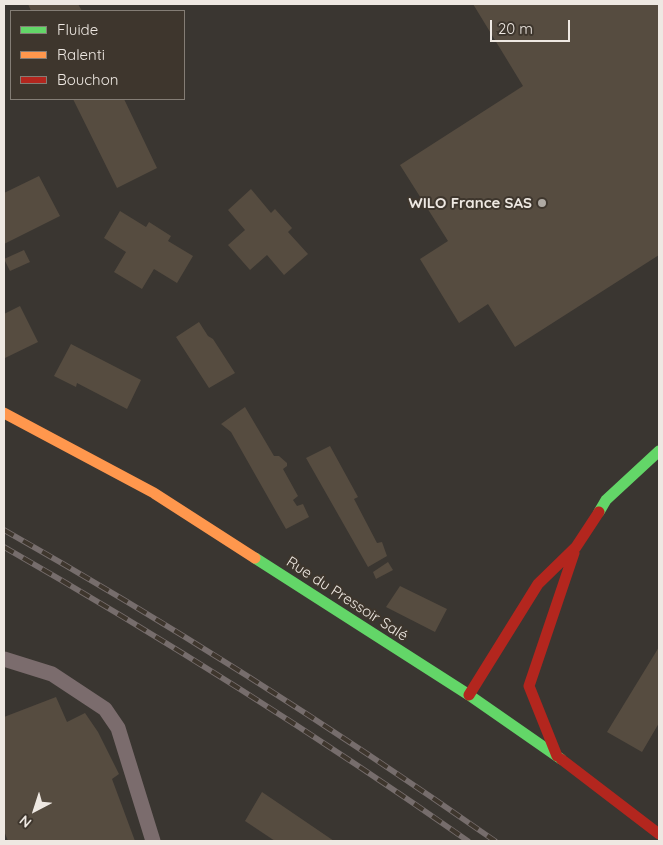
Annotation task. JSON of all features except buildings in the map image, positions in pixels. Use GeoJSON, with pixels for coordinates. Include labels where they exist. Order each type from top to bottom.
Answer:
{"type":"FeatureCollection","features":[{"type":"Feature","properties":{"kind":"main road","name":"Rue du Pressoir Salé"},"geometry":{"type":"LineString","coordinates":[[4,413],[154,493],[469,695],[493,706],[659,834]]}},
{"type":"Feature","properties":{"kind":"main road"},"geometry":{"type":"LineString","coordinates":[[557,756],[525,688],[576,547],[606,500],[659,450]]}},
{"type":"Feature","properties":{"kind":"main road"},"geometry":{"type":"LineString","coordinates":[[469,695],[538,584],[576,547]]}},
{"type":"Feature","properties":{"kind":"lane"},"geometry":{"type":"LineString","coordinates":[[4,660],[52,674],[105,709],[118,728],[153,841]]}},
{"type":"Feature","properties":{"kind":"railway"},"geometry":{"type":"LineString","coordinates":[[4,530],[129,603],[253,680],[375,759],[495,841]]}},
{"type":"Feature","properties":{"kind":"railway"},"geometry":{"type":"LineString","coordinates":[[4,547],[181,652],[355,764],[468,841]]}},
{"type":"Feature","properties":{"kind":"traffic: fast"},"geometry":{"type":"LineString","coordinates":[[599,512],[606,500],[659,451]]}},
{"type":"Feature","properties":{"kind":"traffic: fast"},"geometry":{"type":"LineString","coordinates":[[255,558],[469,695],[561,759]]}},
{"type":"Feature","properties":{"kind":"traffic: slow"},"geometry":{"type":"LineString","coordinates":[[4,413],[154,493],[255,558]]}},
{"type":"Feature","properties":{"kind":"traffic: jam"},"geometry":{"type":"LineString","coordinates":[[469,695],[538,584],[576,547],[599,512]]}},
{"type":"Feature","properties":{"kind":"traffic: jam"},"geometry":{"type":"LineString","coordinates":[[557,756],[529,686],[574,553]]}},
{"type":"Feature","properties":{"kind":"traffic: jam"},"geometry":{"type":"LineString","coordinates":[[561,759],[659,834]]}},
{"type":"Feature","properties":{"kind":"place","name":"WILO France SAS"},"geometry":{"type":"Point","coordinates":[542,203]}}]}
